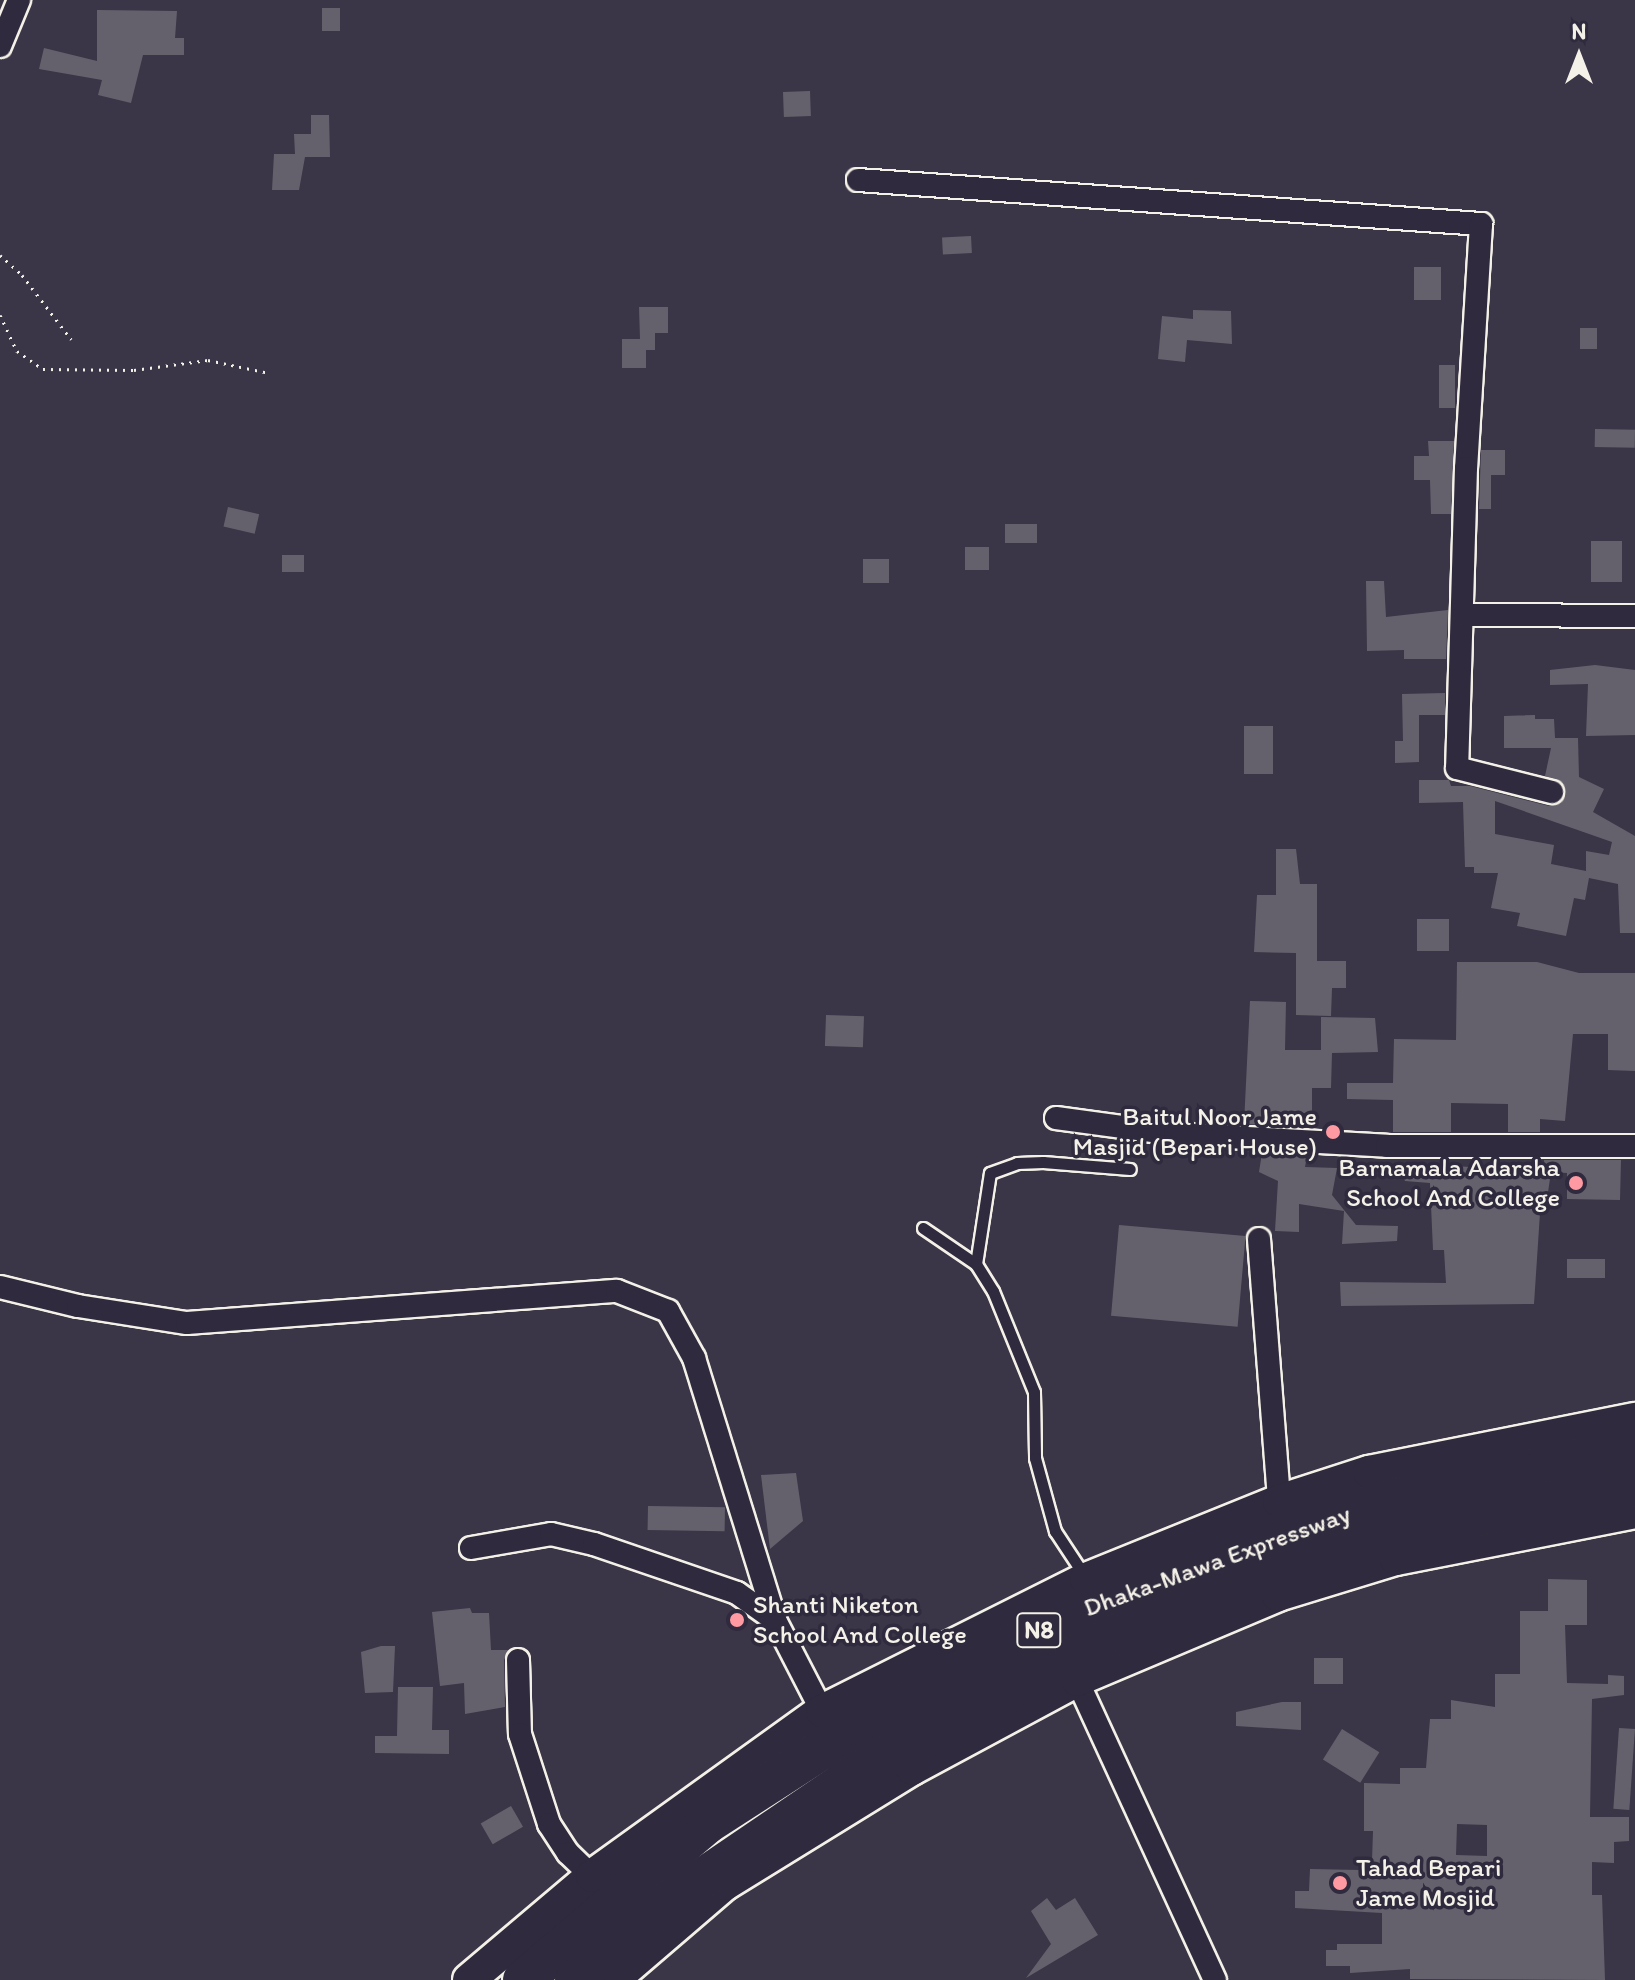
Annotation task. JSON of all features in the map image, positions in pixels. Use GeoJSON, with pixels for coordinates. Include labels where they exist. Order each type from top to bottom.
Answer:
{"type":"FeatureCollection","features":[{"type":"Feature","properties":{"kind":"highway","name":"Dhaka-Mawa Expressway"},"geometry":{"type":"LineString","coordinates":[[523,1980],[708,1823],[823,1749],[1060,1619],[1291,1529],[1400,1498],[1635,1447]]}},
{"type":"Feature","properties":{"kind":"highway","name":"Dhaka-Mawa Expressway"},"geometry":{"type":"LineString","coordinates":[[575,1980],[635,1924],[852,1776],[919,1735],[1120,1632],[1294,1566],[1437,1523],[1635,1486]]}},
{"type":"Feature","properties":{"kind":"main road"},"geometry":{"type":"LineString","coordinates":[[469,1980],[592,1876],[822,1711],[1086,1579],[1279,1501],[1384,1469],[1635,1419]]}},
{"type":"Feature","properties":{"kind":"main road"},"geometry":{"type":"LineString","coordinates":[[613,1980],[725,1884],[912,1769],[1077,1680],[1278,1595],[1396,1559],[1635,1512]]}},
{"type":"Feature","properties":{"kind":"street"},"geometry":{"type":"LineString","coordinates":[[0,46],[19,0]]}},
{"type":"Feature","properties":{"kind":"street"},"geometry":{"type":"LineString","coordinates":[[858,180],[1481,224],[1467,453],[1457,768],[1552,792]]}},
{"type":"Feature","properties":{"kind":"street"},"geometry":{"type":"LineString","coordinates":[[1464,615],[1635,616]]}},
{"type":"Feature","properties":{"kind":"street"},"geometry":{"type":"LineString","coordinates":[[1056,1118],[1175,1134],[1387,1146],[1635,1146]]}},
{"type":"Feature","properties":{"kind":"street"},"geometry":{"type":"LineString","coordinates":[[1259,1239],[1279,1501]]}},
{"type":"Feature","properties":{"kind":"street"},"geometry":{"type":"LineString","coordinates":[[0,1287],[78,1306],[187,1323],[617,1291],[668,1311],[694,1358],[775,1620],[822,1711]]}},
{"type":"Feature","properties":{"kind":"street"},"geometry":{"type":"LineString","coordinates":[[471,1548],[551,1534],[594,1544],[737,1593],[775,1620]]}},
{"type":"Feature","properties":{"kind":"street"},"geometry":{"type":"LineString","coordinates":[[518,1660],[520,1734],[549,1824],[568,1853],[592,1876]]}},
{"type":"Feature","properties":{"kind":"street"},"geometry":{"type":"LineString","coordinates":[[1077,1680],[1215,1980]]}},
{"type":"Feature","properties":{"kind":"lane"},"geometry":{"type":"LineString","coordinates":[[976,1264],[990,1173],[1017,1163],[1043,1162],[1130,1169]]}},
{"type":"Feature","properties":{"kind":"lane"},"geometry":{"type":"LineString","coordinates":[[923,1228],[976,1264],[993,1291],[1034,1392],[1035,1458],[1055,1531],[1086,1579]]}},
{"type":"Feature","properties":{"kind":"path"},"geometry":{"type":"LineString","coordinates":[[0,255],[22,275],[71,339]]}},
{"type":"Feature","properties":{"kind":"path"},"geometry":{"type":"LineString","coordinates":[[0,315],[17,351],[43,369],[134,370],[208,360],[269,373]]}},
{"type":"Feature","properties":{"kind":"building"},"geometry":{"type":"Polygon","coordinates":[[[322,8],[340,8],[340,31],[322,31],[322,8]]]}},
{"type":"Feature","properties":{"kind":"building"},"geometry":{"type":"Polygon","coordinates":[[[97,10],[177,11],[175,38],[184,38],[184,55],[143,55],[131,103],[98,95],[102,80],[39,69],[44,48],[97,61],[97,10]]]}},
{"type":"Feature","properties":{"kind":"building"},"geometry":{"type":"Polygon","coordinates":[[[810,91],[811,116],[784,117],[783,92],[810,91]]]}},
{"type":"Feature","properties":{"kind":"building"},"geometry":{"type":"Polygon","coordinates":[[[311,115],[329,115],[330,157],[305,157],[299,190],[272,190],[274,154],[295,154],[294,134],[311,134],[311,115]]]}},
{"type":"Feature","properties":{"kind":"building"},"geometry":{"type":"Polygon","coordinates":[[[971,236],[972,253],[943,254],[942,238],[971,236]]]}},
{"type":"Feature","properties":{"kind":"building"},"geometry":{"type":"Polygon","coordinates":[[[1414,267],[1441,267],[1441,300],[1414,300],[1414,267]]]}},
{"type":"Feature","properties":{"kind":"building"},"geometry":{"type":"Polygon","coordinates":[[[639,307],[668,307],[668,333],[655,333],[655,350],[646,350],[646,368],[622,368],[622,339],[640,339],[639,307]]]}},
{"type":"Feature","properties":{"kind":"building"},"geometry":{"type":"Polygon","coordinates":[[[1193,310],[1231,311],[1232,344],[1187,340],[1185,362],[1158,359],[1162,316],[1193,319],[1193,310]]]}},
{"type":"Feature","properties":{"kind":"building"},"geometry":{"type":"Polygon","coordinates":[[[1580,328],[1597,328],[1597,349],[1580,349],[1580,328]]]}},
{"type":"Feature","properties":{"kind":"building"},"geometry":{"type":"Polygon","coordinates":[[[1439,365],[1455,365],[1455,408],[1439,408],[1439,365]]]}},
{"type":"Feature","properties":{"kind":"building"},"geometry":{"type":"Polygon","coordinates":[[[1595,429],[1635,430],[1635,448],[1595,447],[1595,429]]]}},
{"type":"Feature","properties":{"kind":"building"},"geometry":{"type":"Polygon","coordinates":[[[1428,441],[1454,441],[1451,514],[1431,514],[1430,480],[1414,480],[1414,456],[1429,456],[1428,441]]]}},
{"type":"Feature","properties":{"kind":"building"},"geometry":{"type":"Polygon","coordinates":[[[1481,450],[1505,450],[1505,475],[1491,475],[1491,509],[1479,509],[1481,450]]]}},
{"type":"Feature","properties":{"kind":"building"},"geometry":{"type":"Polygon","coordinates":[[[228,507],[259,514],[255,534],[224,526],[228,507]]]}},
{"type":"Feature","properties":{"kind":"building"},"geometry":{"type":"Polygon","coordinates":[[[1005,524],[1037,524],[1037,543],[1005,543],[1005,524]]]}},
{"type":"Feature","properties":{"kind":"building"},"geometry":{"type":"Polygon","coordinates":[[[1591,541],[1622,541],[1622,582],[1591,582],[1591,541]]]}},
{"type":"Feature","properties":{"kind":"building"},"geometry":{"type":"Polygon","coordinates":[[[965,547],[989,547],[989,570],[965,570],[965,547]]]}},
{"type":"Feature","properties":{"kind":"building"},"geometry":{"type":"Polygon","coordinates":[[[282,555],[304,555],[304,572],[282,572],[282,555]]]}},
{"type":"Feature","properties":{"kind":"building"},"geometry":{"type":"Polygon","coordinates":[[[863,559],[889,559],[889,583],[863,583],[863,559]]]}},
{"type":"Feature","properties":{"kind":"building"},"geometry":{"type":"Polygon","coordinates":[[[1366,581],[1384,581],[1386,617],[1448,610],[1446,659],[1404,659],[1404,650],[1367,651],[1366,581]]]}},
{"type":"Feature","properties":{"kind":"building"},"geometry":{"type":"Polygon","coordinates":[[[1595,665],[1635,670],[1635,735],[1586,736],[1588,684],[1550,685],[1550,670],[1595,665]]]}},
{"type":"Feature","properties":{"kind":"building"},"geometry":{"type":"Polygon","coordinates":[[[1445,693],[1445,715],[1419,715],[1419,762],[1395,763],[1395,741],[1403,741],[1402,694],[1445,693]]]}},
{"type":"Feature","properties":{"kind":"building"},"geometry":{"type":"Polygon","coordinates":[[[1535,715],[1535,719],[1554,719],[1555,738],[1578,738],[1579,777],[1604,789],[1593,812],[1635,836],[1635,933],[1620,933],[1618,884],[1589,878],[1585,900],[1574,898],[1566,936],[1517,926],[1520,913],[1491,908],[1498,873],[1474,873],[1474,867],[1465,867],[1463,802],[1419,803],[1419,780],[1449,780],[1451,786],[1470,786],[1549,806],[1561,802],[1562,783],[1545,776],[1551,748],[1504,748],[1504,716],[1535,715]],[[1495,801],[1495,834],[1554,845],[1551,864],[1586,871],[1586,851],[1609,855],[1612,842],[1495,801]]]}},
{"type":"Feature","properties":{"kind":"building"},"geometry":{"type":"Polygon","coordinates":[[[1244,726],[1273,726],[1273,774],[1244,774],[1244,726]]]}},
{"type":"Feature","properties":{"kind":"building"},"geometry":{"type":"Polygon","coordinates":[[[1276,849],[1296,849],[1300,884],[1317,884],[1317,961],[1346,961],[1346,988],[1332,988],[1331,1016],[1296,1015],[1296,953],[1254,952],[1257,895],[1276,895],[1276,849]]]}},
{"type":"Feature","properties":{"kind":"building"},"geometry":{"type":"Polygon","coordinates":[[[1417,919],[1449,919],[1449,951],[1417,951],[1417,919]]]}},
{"type":"Feature","properties":{"kind":"building"},"geometry":{"type":"Polygon","coordinates":[[[1457,962],[1537,962],[1579,973],[1635,973],[1635,1071],[1608,1070],[1608,1034],[1573,1034],[1565,1121],[1540,1119],[1540,1132],[1508,1132],[1508,1104],[1451,1103],[1451,1132],[1393,1132],[1393,1100],[1347,1099],[1347,1083],[1393,1083],[1394,1039],[1456,1040],[1457,962]]]}},
{"type":"Feature","properties":{"kind":"building"},"geometry":{"type":"Polygon","coordinates":[[[1250,1001],[1286,1002],[1285,1050],[1321,1050],[1321,1017],[1375,1018],[1378,1052],[1332,1053],[1331,1088],[1312,1088],[1312,1113],[1285,1113],[1285,1126],[1244,1124],[1250,1001]]]}},
{"type":"Feature","properties":{"kind":"building"},"geometry":{"type":"Polygon","coordinates":[[[826,1015],[864,1016],[863,1047],[825,1046],[826,1015]]]}},
{"type":"Feature","properties":{"kind":"building"},"geometry":{"type":"Polygon","coordinates":[[[1262,1153],[1307,1156],[1305,1167],[1337,1168],[1332,1195],[1356,1225],[1398,1226],[1397,1241],[1342,1244],[1344,1211],[1299,1204],[1299,1232],[1275,1231],[1278,1181],[1259,1172],[1262,1153]]]}},
{"type":"Feature","properties":{"kind":"building"},"geometry":{"type":"Polygon","coordinates":[[[1544,1160],[1621,1160],[1620,1200],[1567,1199],[1567,1173],[1551,1172],[1547,1199],[1541,1198],[1534,1304],[1341,1306],[1340,1282],[1446,1283],[1444,1250],[1433,1250],[1430,1183],[1405,1181],[1397,1163],[1545,1171],[1544,1160]]]}},
{"type":"Feature","properties":{"kind":"building"},"geometry":{"type":"Polygon","coordinates":[[[1119,1225],[1246,1236],[1238,1327],[1111,1316],[1119,1225]]]}},
{"type":"Feature","properties":{"kind":"building"},"geometry":{"type":"Polygon","coordinates":[[[1567,1259],[1605,1259],[1605,1278],[1567,1278],[1567,1259]]]}},
{"type":"Feature","properties":{"kind":"building"},"geometry":{"type":"Polygon","coordinates":[[[796,1473],[803,1521],[770,1549],[761,1475],[796,1473]]]}},
{"type":"Feature","properties":{"kind":"building"},"geometry":{"type":"Polygon","coordinates":[[[648,1506],[725,1507],[725,1531],[648,1530],[648,1506]]]}},
{"type":"Feature","properties":{"kind":"building"},"geometry":{"type":"Polygon","coordinates":[[[1548,1579],[1587,1580],[1587,1625],[1565,1625],[1567,1683],[1608,1684],[1608,1675],[1624,1676],[1624,1695],[1592,1699],[1590,1817],[1629,1817],[1629,1841],[1614,1842],[1614,1863],[1592,1862],[1592,1895],[1602,1895],[1605,1980],[1410,1979],[1410,1969],[1350,1973],[1350,1966],[1326,1966],[1326,1950],[1337,1950],[1337,1944],[1382,1944],[1382,1913],[1295,1908],[1295,1891],[1309,1891],[1310,1869],[1359,1870],[1359,1861],[1372,1861],[1373,1831],[1364,1831],[1364,1783],[1400,1784],[1400,1768],[1426,1768],[1430,1719],[1451,1719],[1451,1700],[1495,1707],[1495,1674],[1520,1674],[1520,1611],[1548,1611],[1548,1579]],[[1457,1824],[1456,1855],[1487,1856],[1487,1825],[1457,1824]]]}},
{"type":"Feature","properties":{"kind":"building"},"geometry":{"type":"Polygon","coordinates":[[[470,1608],[472,1613],[489,1613],[491,1650],[509,1650],[504,1660],[505,1707],[465,1714],[464,1683],[440,1686],[432,1612],[470,1608]]]}},
{"type":"Feature","properties":{"kind":"building"},"geometry":{"type":"Polygon","coordinates":[[[381,1646],[395,1646],[393,1692],[365,1693],[361,1652],[381,1646]]]}},
{"type":"Feature","properties":{"kind":"building"},"geometry":{"type":"Polygon","coordinates":[[[1314,1658],[1343,1658],[1343,1684],[1314,1684],[1314,1658]]]}},
{"type":"Feature","properties":{"kind":"building"},"geometry":{"type":"Polygon","coordinates":[[[398,1687],[433,1687],[432,1730],[449,1730],[449,1754],[375,1753],[375,1736],[397,1736],[398,1687]]]}},
{"type":"Feature","properties":{"kind":"building"},"geometry":{"type":"Polygon","coordinates":[[[1282,1702],[1301,1702],[1301,1730],[1236,1726],[1236,1712],[1282,1702]]]}},
{"type":"Feature","properties":{"kind":"building"},"geometry":{"type":"Polygon","coordinates":[[[1619,1728],[1635,1729],[1629,1810],[1613,1809],[1619,1728]]]}},
{"type":"Feature","properties":{"kind":"building"},"geometry":{"type":"Polygon","coordinates":[[[1342,1729],[1379,1752],[1360,1783],[1323,1760],[1342,1729]]]}},
{"type":"Feature","properties":{"kind":"building"},"geometry":{"type":"Polygon","coordinates":[[[511,1806],[523,1827],[493,1844],[481,1824],[511,1806]]]}},
{"type":"Feature","properties":{"kind":"building"},"geometry":{"type":"Polygon","coordinates":[[[1047,1898],[1056,1910],[1075,1898],[1098,1935],[1026,1978],[1051,1944],[1031,1911],[1047,1898]]]}},
{"type":"Feature","properties":{"kind":"place","name":"Baitul Noor Jame Masjid (Bepari House)"},"geometry":{"type":"Point","coordinates":[1333,1132]}},
{"type":"Feature","properties":{"kind":"place","name":"Barnamala Adarsha School And College"},"geometry":{"type":"Point","coordinates":[1576,1183]}},
{"type":"Feature","properties":{"kind":"place","name":"Shanti Niketon School And College"},"geometry":{"type":"Point","coordinates":[737,1620]}},
{"type":"Feature","properties":{"kind":"place","name":"Tahad Bepari Jame Mosjid"},"geometry":{"type":"Point","coordinates":[1340,1883]}}]}
